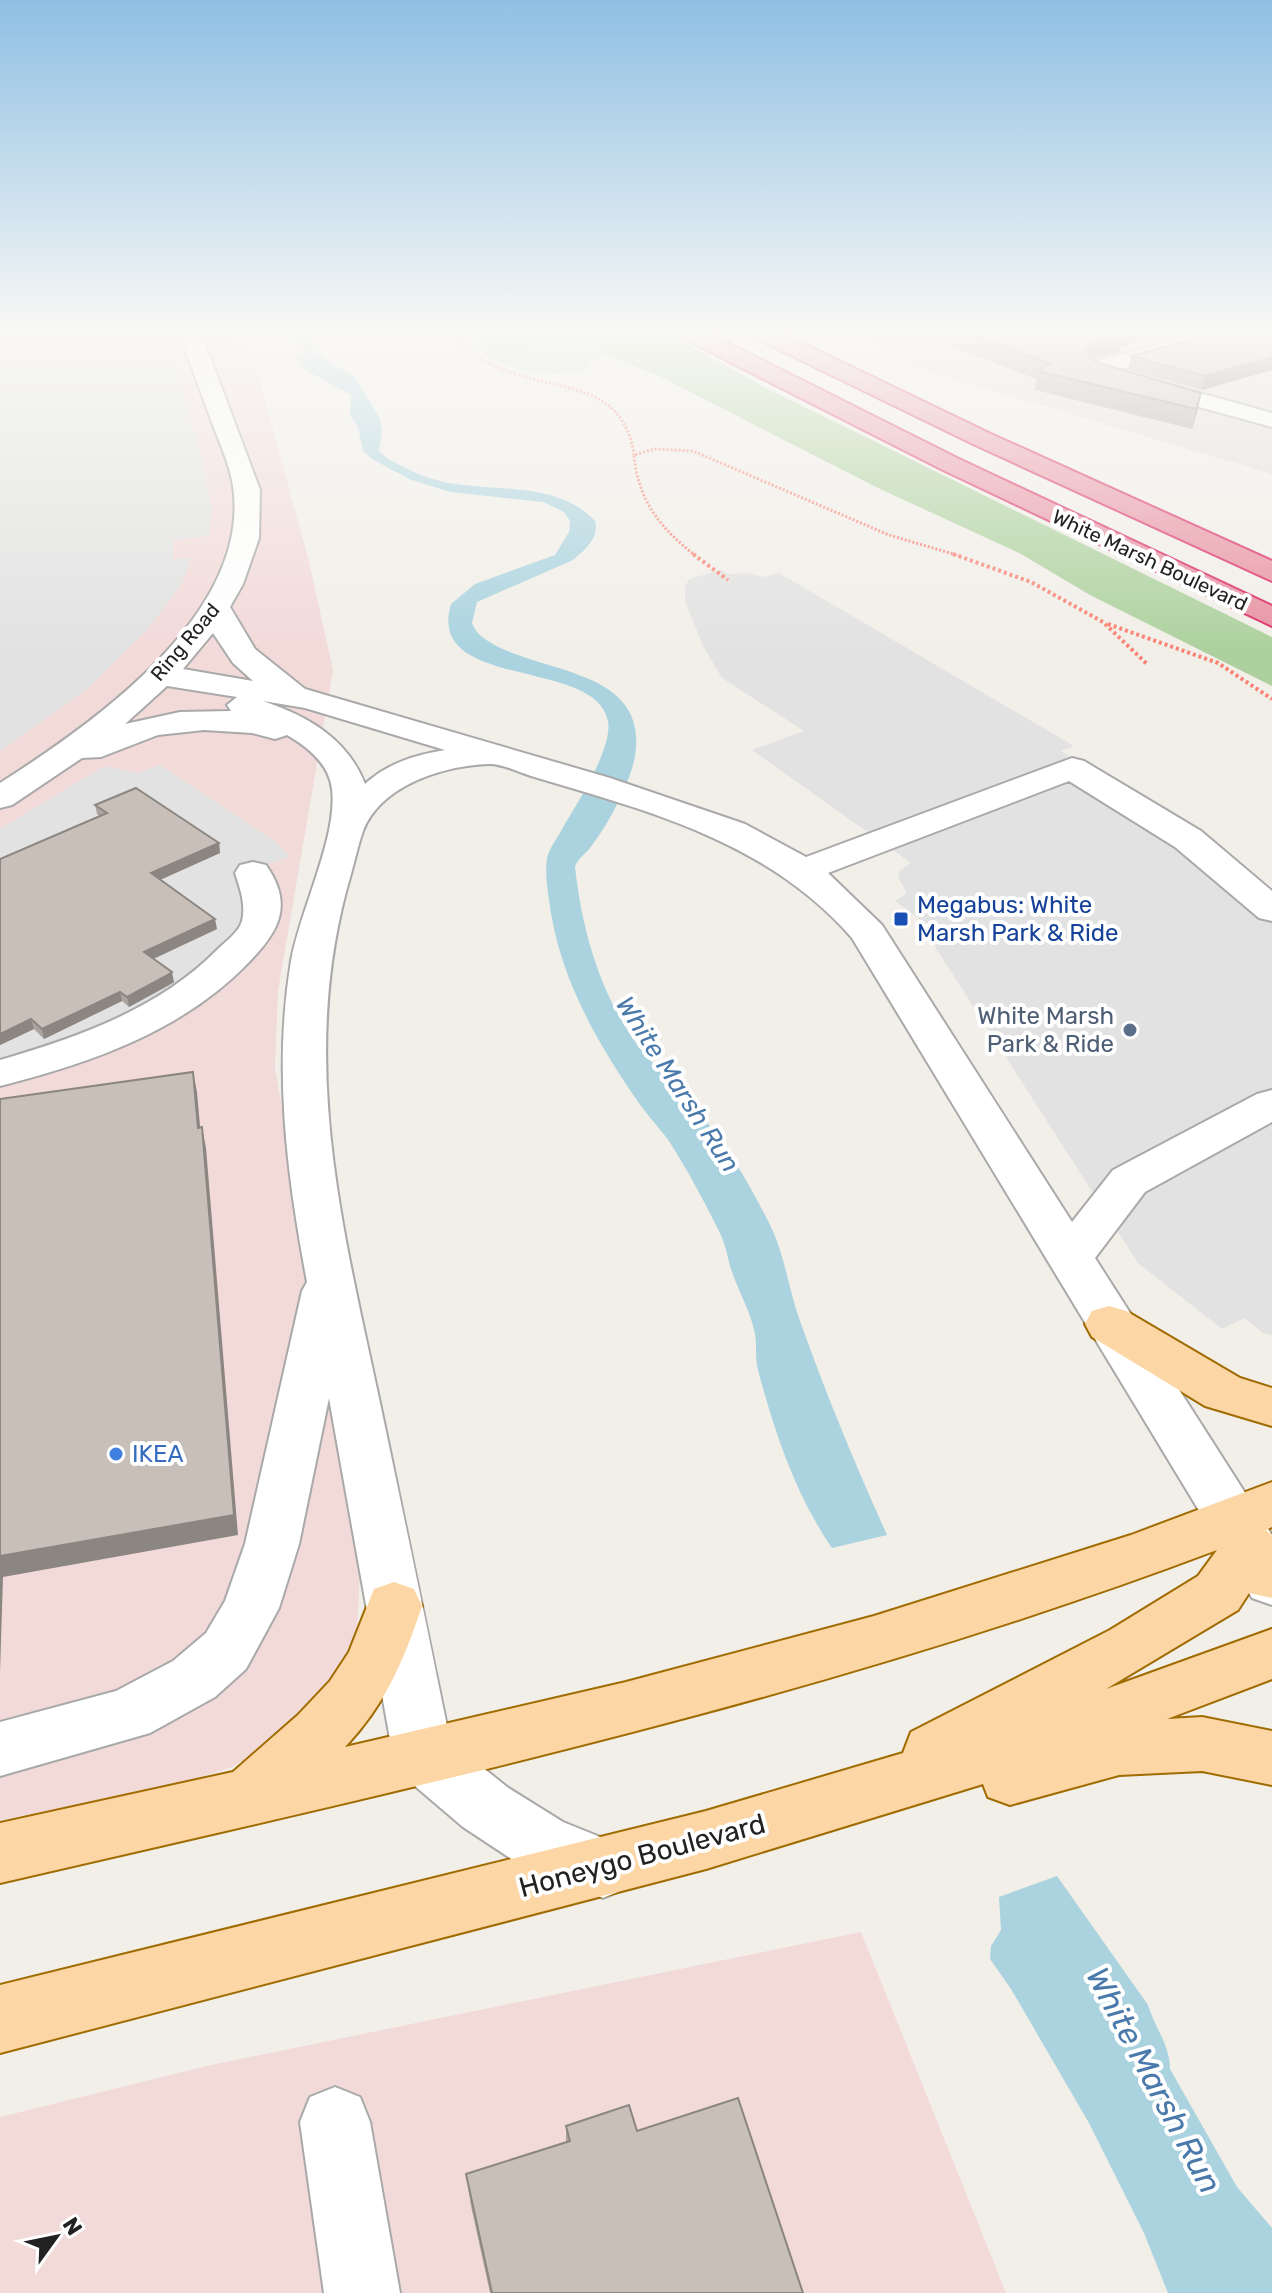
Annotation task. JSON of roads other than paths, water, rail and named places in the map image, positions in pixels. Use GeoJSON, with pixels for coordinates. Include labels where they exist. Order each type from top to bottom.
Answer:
{"type":"FeatureCollection","features":[{"type":"Feature","properties":{"kind":"highway","name":"White Marsh Boulevard"},"geometry":{"type":"LineString","coordinates":[[895,437],[1272,617]]}},
{"type":"Feature","properties":{"kind":"highway","name":"White Marsh Boulevard"},"geometry":{"type":"LineString","coordinates":[[978,437],[1272,572]]}},
{"type":"Feature","properties":{"kind":"main road"},"geometry":{"type":"LineString","coordinates":[[1109,1324],[1223,1392],[1272,1407]]}},
{"type":"Feature","properties":{"kind":"main road"},"geometry":{"type":"LineString","coordinates":[[0,1853],[606,1713],[903,1632],[1064,1580],[1261,1550]]}},
{"type":"Feature","properties":{"kind":"main road"},"geometry":{"type":"LineString","coordinates":[[845,1798],[1130,1647],[1218,1593],[1261,1550]]}},
{"type":"Feature","properties":{"kind":"main road"},"geometry":{"type":"LineString","coordinates":[[252,1795],[345,1705],[372,1666],[394,1606]]}},
{"type":"Feature","properties":{"kind":"main road","name":"Honeygo Boulevard"},"geometry":{"type":"LineString","coordinates":[[0,2019],[706,1840],[1037,1740],[1162,1697],[1272,1654]]}},
{"type":"Feature","properties":{"kind":"main road"},"geometry":{"type":"LineString","coordinates":[[706,1840],[951,1793],[1119,1748],[1202,1744],[1272,1758]]}},
{"type":"Feature","properties":{"kind":"street","name":"Ring Road"},"geometry":{"type":"LineString","coordinates":[[0,798],[33,778],[153,681],[183,650],[216,608],[241,553],[248,519],[248,497],[243,474],[229,437]]}},
{"type":"Feature","properties":{"kind":"street"},"geometry":{"type":"LineString","coordinates":[[216,608],[235,648],[246,661],[263,675],[309,699]]}},
{"type":"Feature","properties":{"kind":"street"},"geometry":{"type":"LineString","coordinates":[[153,681],[309,699],[662,807],[760,844],[804,870],[839,901],[868,933],[1109,1324],[1261,1550]]}},
{"type":"Feature","properties":{"kind":"street"},"geometry":{"type":"LineString","coordinates":[[153,681],[259,710],[305,732],[324,746],[344,773],[349,786],[345,829],[316,931],[304,1056],[309,1146],[330,1273],[423,1756],[485,1807],[541,1843],[603,1868]]}},
{"type":"Feature","properties":{"kind":"street"},"geometry":{"type":"LineString","coordinates":[[33,778],[98,745],[171,724],[243,722],[324,746]]}},
{"type":"Feature","properties":{"kind":"street"},"geometry":{"type":"LineString","coordinates":[[345,829],[371,793],[394,776],[429,762],[493,754]]}},
{"type":"Feature","properties":{"kind":"street"},"geometry":{"type":"LineString","coordinates":[[804,870],[1072,768],[1188,839],[1272,910]]}},
{"type":"Feature","properties":{"kind":"street"},"geometry":{"type":"LineString","coordinates":[[0,1073],[63,1056],[130,1027],[175,1004],[226,966],[260,926],[261,893],[253,873]]}},
{"type":"Feature","properties":{"kind":"street"},"geometry":{"type":"LineString","coordinates":[[1069,1259],[1129,1181],[1255,1112]]}},
{"type":"Feature","properties":{"kind":"street"},"geometry":{"type":"LineString","coordinates":[[0,1749],[129,1714],[194,1679],[226,1651],[251,1608],[272,1544],[330,1273]]}},
{"type":"Feature","properties":{"kind":"street"},"geometry":{"type":"LineString","coordinates":[[335,2122],[362,2293]]}},
{"type":"Feature","properties":{"kind":"water","name":"White Marsh Run"},"geometry":{"type":"Polygon","coordinates":[[[360,437],[381,437],[379,451],[420,474],[446,483],[548,494],[581,509],[595,521],[593,538],[573,560],[477,602],[472,623],[483,638],[493,644],[589,679],[610,691],[626,706],[635,728],[632,767],[611,816],[575,867],[582,913],[594,959],[612,1002],[636,1043],[717,1136],[769,1223],[820,1375],[887,1535],[832,1548],[819,1528],[797,1485],[771,1416],[758,1370],[753,1325],[721,1235],[669,1141],[636,1099],[603,1048],[579,1001],[560,952],[547,885],[547,858],[599,762],[605,747],[608,721],[597,701],[575,688],[486,662],[463,650],[450,631],[451,604],[475,584],[555,555],[569,532],[570,521],[564,512],[543,502],[450,492],[409,479],[363,451],[360,437]]]}},
{"type":"Feature","properties":{"kind":"water","name":"White Marsh Run"},"geometry":{"type":"Polygon","coordinates":[[[1057,1876],[1148,2005],[1165,2044],[1170,2069],[1237,2187],[1272,2228],[1272,2293],[1168,2293],[1144,2233],[1089,2123],[1011,1989],[990,1959],[991,1946],[1001,1930],[999,1897],[1057,1876]]]}},
{"type":"Feature","properties":{"kind":"place","name":"Megabus: White Marsh Park & Ride"},"geometry":{"type":"Point","coordinates":[901,919]}},
{"type":"Feature","properties":{"kind":"place","name":"White Marsh Park & Ride"},"geometry":{"type":"Point","coordinates":[1130,1030]}},
{"type":"Feature","properties":{"kind":"place","name":"IKEA"},"geometry":{"type":"Point","coordinates":[116,1454]}}]}
